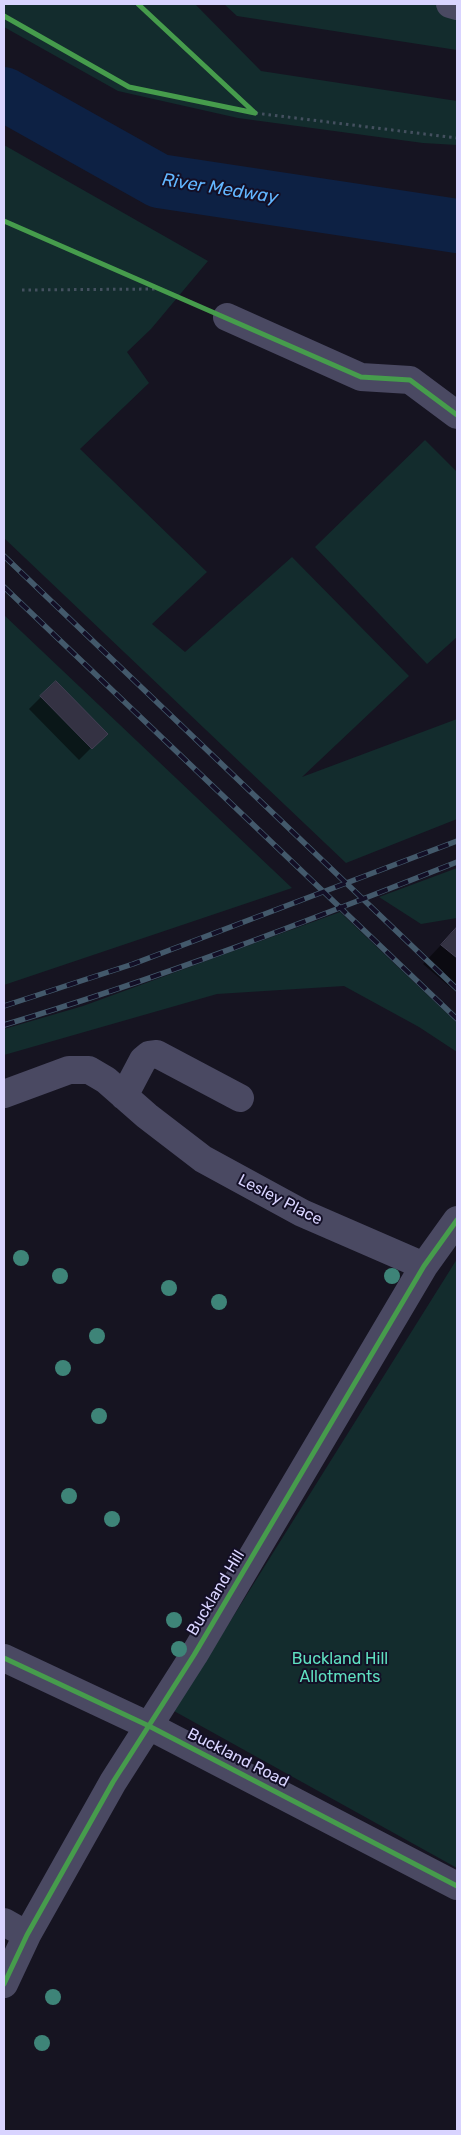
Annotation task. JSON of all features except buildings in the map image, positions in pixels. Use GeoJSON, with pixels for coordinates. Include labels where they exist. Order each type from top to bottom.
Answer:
{"type":"FeatureCollection","features":[{"type":"Feature","properties":{"kind":"street"},"geometry":{"type":"LineString","coordinates":[[450,4],[457,6]]}},
{"type":"Feature","properties":{"kind":"street"},"geometry":{"type":"LineString","coordinates":[[227,317],[361,376],[410,380],[457,415]]}},
{"type":"Feature","properties":{"kind":"street"},"geometry":{"type":"LineString","coordinates":[[124,1096],[143,1060],[157,1054],[240,1098]]}},
{"type":"Feature","properties":{"kind":"street","name":"Lesley Place"},"geometry":{"type":"LineString","coordinates":[[4,1094],[69,1070],[89,1070],[106,1080],[147,1116],[203,1159],[302,1213],[424,1266]]}},
{"type":"Feature","properties":{"kind":"street","name":"Buckland Hill"},"geometry":{"type":"LineString","coordinates":[[4,1984],[27,1935],[113,1782],[194,1655],[424,1266],[457,1220]]}},
{"type":"Feature","properties":{"kind":"street","name":"Buckland Road"},"geometry":{"type":"LineString","coordinates":[[4,1658],[149,1726],[457,1886]]}},
{"type":"Feature","properties":{"kind":"street"},"geometry":{"type":"LineString","coordinates":[[4,1922],[27,1935]]}},
{"type":"Feature","properties":{"kind":"path"},"geometry":{"type":"LineString","coordinates":[[138,4],[255,113]]}},
{"type":"Feature","properties":{"kind":"path"},"geometry":{"type":"LineString","coordinates":[[4,16],[129,87],[255,113],[457,138]]}},
{"type":"Feature","properties":{"kind":"path"},"geometry":{"type":"LineString","coordinates":[[4,221],[227,317]]}},
{"type":"Feature","properties":{"kind":"path"},"geometry":{"type":"LineString","coordinates":[[22,290],[160,289]]}},
{"type":"Feature","properties":{"kind":"green space"},"geometry":{"type":"Polygon","coordinates":[[[4,4],[195,4],[261,71],[457,101],[457,145],[423,143],[238,118],[118,91],[4,27],[4,4]]]}},
{"type":"Feature","properties":{"kind":"green space"},"geometry":{"type":"Polygon","coordinates":[[[224,4],[457,4],[457,50],[237,16],[224,4]]]}},
{"type":"Feature","properties":{"kind":"green space"},"geometry":{"type":"Polygon","coordinates":[[[4,145],[208,261],[151,329],[127,352],[149,383],[80,449],[207,572],[152,624],[185,652],[292,557],[409,676],[302,777],[457,719],[457,819],[346,863],[4,538],[4,145]]]}},
{"type":"Feature","properties":{"kind":"green space"},"geometry":{"type":"Polygon","coordinates":[[[425,440],[457,472],[457,637],[427,664],[315,547],[425,440]]]}},
{"type":"Feature","properties":{"kind":"green space"},"geometry":{"type":"Polygon","coordinates":[[[4,615],[292,888],[4,985],[4,615]]]}},
{"type":"Feature","properties":{"kind":"green space"},"geometry":{"type":"Polygon","coordinates":[[[457,868],[457,918],[421,924],[379,897],[457,868]]]}},
{"type":"Feature","properties":{"kind":"green space"},"geometry":{"type":"Polygon","coordinates":[[[340,912],[457,1023],[457,1052],[419,1027],[344,986],[217,994],[4,1055],[4,1029],[83,1006],[340,912]]]}},
{"type":"Feature","properties":{"kind":"green space","name":"Buckland Hill Allotments"},"geometry":{"type":"Polygon","coordinates":[[[457,1259],[457,1868],[174,1711],[457,1259]]]}},
{"type":"Feature","properties":{"kind":"waterway","name":"River Medway"},"geometry":{"type":"LineString","coordinates":[[4,94],[159,181],[457,226]]}},
{"type":"Feature","properties":{"kind":"railway"},"geometry":{"type":"LineString","coordinates":[[4,556],[457,989]]}},
{"type":"Feature","properties":{"kind":"railway"},"geometry":{"type":"LineString","coordinates":[[4,587],[457,1019]]}},
{"type":"Feature","properties":{"kind":"railway"},"geometry":{"type":"LineString","coordinates":[[4,1006],[133,964],[457,841]]}},
{"type":"Feature","properties":{"kind":"railway"},"geometry":{"type":"LineString","coordinates":[[4,1025],[176,969],[457,862]]}},
{"type":"Feature","properties":{"kind":"cycle path"},"geometry":{"type":"LineString","coordinates":[[138,4],[255,113]]}},
{"type":"Feature","properties":{"kind":"cycle path"},"geometry":{"type":"LineString","coordinates":[[4,16],[129,87],[255,113]]}},
{"type":"Feature","properties":{"kind":"cycle path"},"geometry":{"type":"LineString","coordinates":[[4,221],[361,377],[410,380],[457,415]]}},
{"type":"Feature","properties":{"kind":"cycle path"},"geometry":{"type":"LineString","coordinates":[[4,1984],[27,1935],[113,1782],[194,1655],[424,1266],[457,1220]]}},
{"type":"Feature","properties":{"kind":"cycle path"},"geometry":{"type":"LineString","coordinates":[[4,1658],[149,1726],[457,1886]]}}]}
